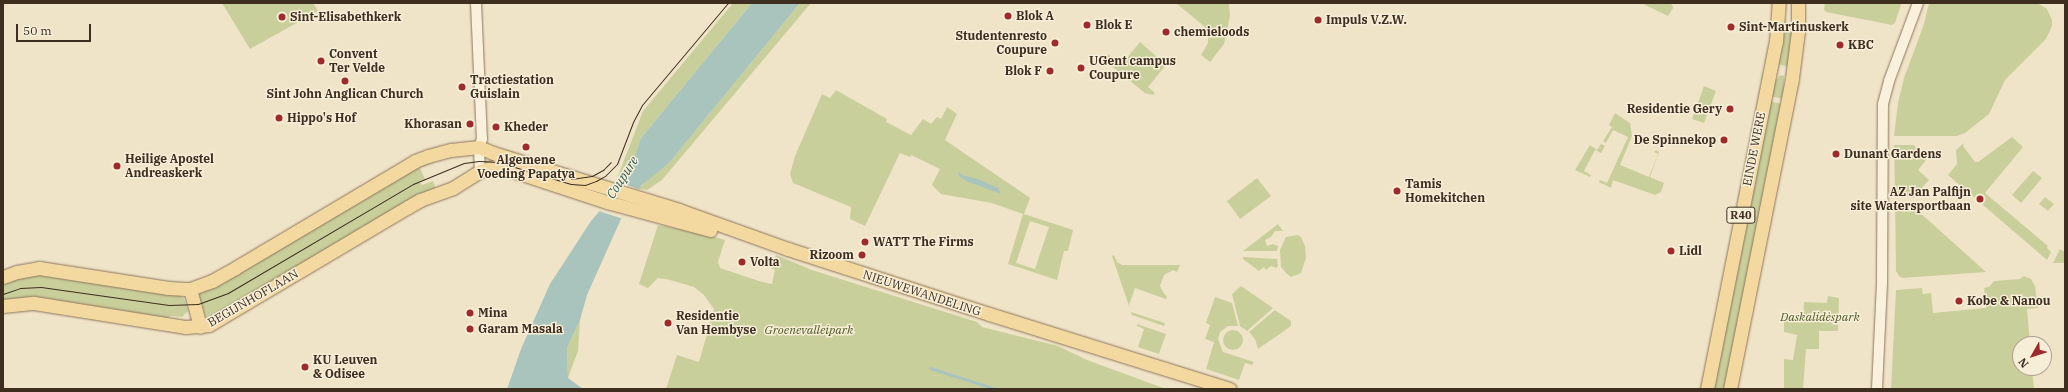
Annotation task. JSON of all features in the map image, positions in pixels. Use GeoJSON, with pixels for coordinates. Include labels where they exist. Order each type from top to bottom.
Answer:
{"type":"FeatureCollection","features":[{"type":"Feature","properties":{"kind":"main road","name":"EINDE WERE"},"geometry":{"type":"LineString","coordinates":[[1707,389],[1776,42],[1779,3]]}},
{"type":"Feature","properties":{"kind":"main road","name":"EINDE WERE"},"geometry":{"type":"LineString","coordinates":[[1730,389],[1792,78],[1798,31],[1799,7]]}},
{"type":"Feature","properties":{"kind":"main road"},"geometry":{"type":"LineString","coordinates":[[3,277],[17,272],[39,268],[190,290],[212,281],[235,268],[415,161],[451,150],[479,147],[501,156],[611,189],[638,205]]}},
{"type":"Feature","properties":{"kind":"main road","name":"BEGIJNHOFLAAN"},"geometry":{"type":"LineString","coordinates":[[3,306],[34,303],[179,326],[200,327],[209,325],[420,200],[454,188],[480,171],[498,166],[604,201],[638,205]]}},
{"type":"Feature","properties":{"kind":"main road","name":"NIEUWEWANDELING"},"geometry":{"type":"LineString","coordinates":[[638,205],[788,249],[1057,336],[1230,389]]}},
{"type":"Feature","properties":{"kind":"main road"},"geometry":{"type":"LineString","coordinates":[[190,290],[200,327]]}},
{"type":"Feature","properties":{"kind":"main road","name":"NIEUWEWANDELING"},"geometry":{"type":"LineString","coordinates":[[1057,336],[1066,343],[1091,355],[1198,389]]}},
{"type":"Feature","properties":{"kind":"main road","name":"NIEUWEWANDELING"},"geometry":{"type":"LineString","coordinates":[[1136,370],[1146,368],[1175,377],[1178,373]]}},
{"type":"Feature","properties":{"kind":"street"},"geometry":{"type":"LineString","coordinates":[[476,3],[482,139],[479,147],[480,171]]}},
{"type":"Feature","properties":{"kind":"street"},"geometry":{"type":"LineString","coordinates":[[1877,389],[1882,283],[1883,104],[1889,80],[1918,3]]}},
{"type":"Feature","properties":{"kind":"green space"},"geometry":{"type":"Polygon","coordinates":[[[222,3],[313,3],[318,11],[250,49],[222,3]]]}},
{"type":"Feature","properties":{"kind":"green space"},"geometry":{"type":"Polygon","coordinates":[[[733,3],[752,3],[641,138],[632,169],[624,184],[616,181],[643,111],[733,3]]]}},
{"type":"Feature","properties":{"kind":"green space"},"geometry":{"type":"Polygon","coordinates":[[[800,3],[811,3],[662,180],[647,190],[639,189],[653,174],[669,163],[800,3]]]}},
{"type":"Feature","properties":{"kind":"green space"},"geometry":{"type":"Polygon","coordinates":[[[1176,3],[1229,3],[1230,16],[1224,44],[1210,62],[1201,55],[1208,43],[1208,35],[1205,27],[1176,3]]]}},
{"type":"Feature","properties":{"kind":"green space"},"geometry":{"type":"Polygon","coordinates":[[[1641,3],[1671,3],[1673,8],[1668,16],[1641,3]]]}},
{"type":"Feature","properties":{"kind":"green space"},"geometry":{"type":"Polygon","coordinates":[[[1825,3],[1899,3],[1901,5],[1895,23],[1892,25],[1826,12],[1824,10],[1825,3]]]}},
{"type":"Feature","properties":{"kind":"green space"},"geometry":{"type":"Polygon","coordinates":[[[1929,3],[2037,3],[2047,9],[2052,20],[2052,26],[2046,39],[2005,80],[1989,114],[1965,133],[1957,136],[1894,136],[1898,103],[1904,78],[1924,24],[1929,3]]]}},
{"type":"Feature","properties":{"kind":"green space"},"geometry":{"type":"Polygon","coordinates":[[[1783,27],[1793,29],[1789,67],[1777,64],[1783,27]]]}},
{"type":"Feature","properties":{"kind":"green space"},"geometry":{"type":"Polygon","coordinates":[[[1140,42],[1166,65],[1148,87],[1155,93],[1153,95],[1145,93],[1104,60],[1108,54],[1121,65],[1140,42]]]}},
{"type":"Feature","properties":{"kind":"green space"},"geometry":{"type":"Polygon","coordinates":[[[1780,75],[1784,76],[1783,99],[1770,96],[1772,86],[1780,75]]]}},
{"type":"Feature","properties":{"kind":"green space"},"geometry":{"type":"Polygon","coordinates":[[[1704,86],[1716,91],[1704,123],[1692,119],[1704,86]]]}},
{"type":"Feature","properties":{"kind":"green space"},"geometry":{"type":"Polygon","coordinates":[[[836,90],[887,119],[886,122],[911,135],[923,119],[931,124],[937,117],[941,119],[947,107],[957,114],[945,140],[1030,198],[1024,214],[1073,230],[1068,251],[1064,251],[1057,280],[1008,264],[1023,214],[992,203],[941,194],[932,185],[940,169],[911,155],[910,157],[900,153],[865,226],[850,219],[851,207],[793,183],[790,174],[795,156],[822,94],[830,98],[836,90]],[[1030,221],[1016,263],[1035,269],[1049,227],[1030,221]]]}},
{"type":"Feature","properties":{"kind":"green space"},"geometry":{"type":"Polygon","coordinates":[[[1769,101],[1782,104],[1725,389],[1712,389],[1769,101]]]}},
{"type":"Feature","properties":{"kind":"green space"},"geometry":{"type":"Polygon","coordinates":[[[1615,113],[1630,123],[1632,136],[1620,165],[1649,177],[1658,154],[1654,152],[1656,150],[1659,152],[1650,177],[1664,183],[1661,192],[1655,195],[1613,180],[1611,188],[1599,182],[1600,180],[1607,183],[1628,137],[1613,130],[1606,143],[1603,141],[1612,127],[1609,125],[1615,113]]]}},
{"type":"Feature","properties":{"kind":"green space"},"geometry":{"type":"Polygon","coordinates":[[[2012,137],[2023,147],[1985,193],[2048,246],[2047,248],[2051,252],[2047,260],[1948,175],[1957,164],[1956,150],[1964,143],[1963,146],[1975,162],[1978,162],[2012,137]]]}},
{"type":"Feature","properties":{"kind":"green space"},"geometry":{"type":"Polygon","coordinates":[[[1601,144],[1605,146],[1601,153],[1595,150],[1584,171],[1591,175],[1590,177],[1575,170],[1590,145],[1597,150],[1601,144]]]}},
{"type":"Feature","properties":{"kind":"green space"},"geometry":{"type":"Polygon","coordinates":[[[1894,145],[1914,145],[1926,160],[1918,170],[1929,180],[1913,198],[1895,196],[1894,145]]]}},
{"type":"Feature","properties":{"kind":"green space"},"geometry":{"type":"Polygon","coordinates":[[[431,160],[433,163],[420,168],[425,179],[420,182],[422,185],[433,181],[436,189],[211,316],[206,317],[198,294],[416,167],[431,160]]]}},
{"type":"Feature","properties":{"kind":"green space"},"geometry":{"type":"Polygon","coordinates":[[[2033,171],[2042,178],[2021,203],[2012,195],[2033,171]]]}},
{"type":"Feature","properties":{"kind":"green space"},"geometry":{"type":"Polygon","coordinates":[[[1257,178],[1271,196],[1240,219],[1227,201],[1257,178]]]}},
{"type":"Feature","properties":{"kind":"green space"},"geometry":{"type":"Polygon","coordinates":[[[2045,197],[2054,204],[2048,211],[2039,204],[2045,197]]]}},
{"type":"Feature","properties":{"kind":"green space"},"geometry":{"type":"Polygon","coordinates":[[[1895,202],[1908,202],[1986,272],[1902,278],[1899,276],[1896,271],[1895,202]]]}},
{"type":"Feature","properties":{"kind":"green space"},"geometry":{"type":"Polygon","coordinates":[[[1278,224],[1283,231],[1275,231],[1271,237],[1265,240],[1267,246],[1273,244],[1278,246],[1277,251],[1243,251],[1278,224]]]}},
{"type":"Feature","properties":{"kind":"green space","name":"Groenevalleipark"},"geometry":{"type":"Polygon","coordinates":[[[658,225],[705,234],[725,240],[718,262],[720,268],[759,281],[772,284],[775,270],[771,268],[776,255],[812,270],[977,322],[982,327],[1058,346],[1087,360],[1166,389],[666,389],[677,355],[699,362],[714,309],[704,295],[694,287],[658,278],[648,288],[639,284],[658,225]]]}},
{"type":"Feature","properties":{"kind":"green space"},"geometry":{"type":"Polygon","coordinates":[[[1297,235],[1301,237],[1305,246],[1306,258],[1301,273],[1291,277],[1281,267],[1280,250],[1286,237],[1297,235]]]}},
{"type":"Feature","properties":{"kind":"green space"},"geometry":{"type":"Polygon","coordinates":[[[2060,249],[2065,252],[2065,263],[2053,263],[2060,249]]]}},
{"type":"Feature","properties":{"kind":"green space"},"geometry":{"type":"Polygon","coordinates":[[[1114,255],[1117,262],[1122,265],[1180,265],[1177,272],[1173,270],[1164,275],[1160,286],[1167,296],[1166,299],[1135,288],[1129,305],[1131,312],[1165,323],[1164,326],[1132,315],[1112,256],[1114,255]]]}},
{"type":"Feature","properties":{"kind":"green space"},"geometry":{"type":"Polygon","coordinates":[[[1243,257],[1277,259],[1278,266],[1276,268],[1271,266],[1266,270],[1264,267],[1259,271],[1243,259],[1243,257]]]}},
{"type":"Feature","properties":{"kind":"green space"},"geometry":{"type":"Polygon","coordinates":[[[30,274],[44,274],[179,294],[184,299],[188,311],[182,317],[171,316],[166,319],[33,298],[4,300],[3,282],[30,274]]]}},
{"type":"Feature","properties":{"kind":"green space"},"geometry":{"type":"Polygon","coordinates":[[[2024,276],[2031,279],[2035,286],[2038,308],[2027,309],[2029,336],[2012,336],[2012,376],[2033,376],[2034,389],[1891,389],[1896,290],[1922,288],[1923,294],[1931,293],[1933,313],[1986,308],[1984,288],[1989,287],[1994,281],[2020,279],[2024,276]]]}},
{"type":"Feature","properties":{"kind":"green space"},"geometry":{"type":"Polygon","coordinates":[[[1241,286],[1273,308],[1247,331],[1240,326],[1232,294],[1241,286]]]}},
{"type":"Feature","properties":{"kind":"green space","name":"Daskalidèspark"},"geometry":{"type":"Polygon","coordinates":[[[1828,296],[1839,298],[1838,331],[1819,331],[1819,349],[1806,349],[1803,389],[1784,389],[1784,359],[1793,360],[1797,335],[1784,332],[1784,316],[1803,320],[1804,302],[1827,303],[1828,296]]]}},
{"type":"Feature","properties":{"kind":"green space"},"geometry":{"type":"Polygon","coordinates":[[[1215,297],[1232,303],[1238,326],[1228,326],[1220,332],[1218,339],[1223,352],[1254,362],[1252,365],[1245,363],[1239,380],[1206,369],[1214,342],[1205,339],[1210,325],[1206,323],[1215,297]]]}},
{"type":"Feature","properties":{"kind":"green space"},"geometry":{"type":"Polygon","coordinates":[[[1275,310],[1291,321],[1291,326],[1258,349],[1255,339],[1249,332],[1275,310]]]}},
{"type":"Feature","properties":{"kind":"green space"},"geometry":{"type":"Polygon","coordinates":[[[580,320],[578,351],[568,378],[567,348],[580,320]]]}},
{"type":"Feature","properties":{"kind":"green space"},"geometry":{"type":"Polygon","coordinates":[[[1137,324],[1166,334],[1159,354],[1138,347],[1144,329],[1137,326],[1137,324]]]}},
{"type":"Feature","properties":{"kind":"green space"},"geometry":{"type":"Polygon","coordinates":[[[1233,330],[1240,333],[1243,340],[1240,347],[1233,350],[1226,347],[1223,340],[1226,333],[1233,330]]]}},
{"type":"Feature","properties":{"kind":"water"},"geometry":{"type":"Polygon","coordinates":[[[752,3],[800,3],[669,163],[642,185],[621,219],[587,295],[580,320],[567,348],[568,378],[583,389],[507,389],[521,349],[550,284],[591,221],[628,178],[641,138],[752,3]]]}},
{"type":"Feature","properties":{"kind":"water"},"geometry":{"type":"Polygon","coordinates":[[[959,172],[962,175],[978,179],[998,188],[1001,194],[966,181],[960,177],[958,174],[959,172]]]}},
{"type":"Feature","properties":{"kind":"pier"},"geometry":{"type":"Polygon","coordinates":[[[622,183],[641,190],[623,219],[599,211],[622,183]]]}},
{"type":"Feature","properties":{"kind":"waterway"},"geometry":{"type":"LineString","coordinates":[[930,368],[996,389]]}},
{"type":"Feature","properties":{"kind":"tram line"},"geometry":{"type":"LineString","coordinates":[[3,294],[20,288],[41,287],[169,305],[198,304],[228,293],[413,184],[464,163],[479,161],[498,162],[571,184],[585,185],[596,181],[605,176],[617,164],[633,122],[642,105],[728,3]]}},
{"type":"Feature","properties":{"kind":"tram line"},"geometry":{"type":"LineString","coordinates":[[571,179],[592,176],[603,170],[611,162]]}},
{"type":"Feature","properties":{"kind":"place","name":"Blok A"},"geometry":{"type":"Point","coordinates":[1008,16]}},
{"type":"Feature","properties":{"kind":"place","name":"Sint-Elisabethkerk"},"geometry":{"type":"Point","coordinates":[282,17]}},
{"type":"Feature","properties":{"kind":"place","name":"Impuls V.Z.W."},"geometry":{"type":"Point","coordinates":[1318,20]}},
{"type":"Feature","properties":{"kind":"place","name":"Blok E"},"geometry":{"type":"Point","coordinates":[1087,25]}},
{"type":"Feature","properties":{"kind":"place","name":"Sint-Martinuskerk"},"geometry":{"type":"Point","coordinates":[1731,27]}},
{"type":"Feature","properties":{"kind":"place","name":"chemieloods"},"geometry":{"type":"Point","coordinates":[1166,32]}},
{"type":"Feature","properties":{"kind":"place","name":"Studentenresto Coupure"},"geometry":{"type":"Point","coordinates":[1055,43]}},
{"type":"Feature","properties":{"kind":"place","name":"KBC"},"geometry":{"type":"Point","coordinates":[1840,45]}},
{"type":"Feature","properties":{"kind":"place","name":"Convent Ter Velde"},"geometry":{"type":"Point","coordinates":[321,61]}},
{"type":"Feature","properties":{"kind":"place","name":"UGent campus Coupure"},"geometry":{"type":"Point","coordinates":[1081,68]}},
{"type":"Feature","properties":{"kind":"place","name":"Blok F"},"geometry":{"type":"Point","coordinates":[1050,71]}},
{"type":"Feature","properties":{"kind":"place","name":"Sint John Anglican Church"},"geometry":{"type":"Point","coordinates":[345,81]}},
{"type":"Feature","properties":{"kind":"place","name":"Tractiestation Guislain"},"geometry":{"type":"Point","coordinates":[462,87]}},
{"type":"Feature","properties":{"kind":"place","name":"Residentie Gery"},"geometry":{"type":"Point","coordinates":[1730,109]}},
{"type":"Feature","properties":{"kind":"place","name":"Hippo's Hof"},"geometry":{"type":"Point","coordinates":[279,118]}},
{"type":"Feature","properties":{"kind":"place","name":"Khorasan"},"geometry":{"type":"Point","coordinates":[470,124]}},
{"type":"Feature","properties":{"kind":"place","name":"Kheder"},"geometry":{"type":"Point","coordinates":[496,127]}},
{"type":"Feature","properties":{"kind":"place","name":"De Spinnekop"},"geometry":{"type":"Point","coordinates":[1724,140]}},
{"type":"Feature","properties":{"kind":"place","name":"Algemene Voeding Papatya"},"geometry":{"type":"Point","coordinates":[526,147]}},
{"type":"Feature","properties":{"kind":"place","name":"Dunant Gardens"},"geometry":{"type":"Point","coordinates":[1836,154]}},
{"type":"Feature","properties":{"kind":"place","name":"Heilige Apostel Andreaskerk"},"geometry":{"type":"Point","coordinates":[117,166]}},
{"type":"Feature","properties":{"kind":"place","name":"Tamis Homekitchen"},"geometry":{"type":"Point","coordinates":[1397,191]}},
{"type":"Feature","properties":{"kind":"place","name":"AZ Jan Palfijn site Watersportbaan"},"geometry":{"type":"Point","coordinates":[1980,199]}},
{"type":"Feature","properties":{"kind":"place","name":"WATT The Firms"},"geometry":{"type":"Point","coordinates":[865,242]}},
{"type":"Feature","properties":{"kind":"place","name":"Lidl"},"geometry":{"type":"Point","coordinates":[1671,251]}},
{"type":"Feature","properties":{"kind":"place","name":"Rizoom"},"geometry":{"type":"Point","coordinates":[862,255]}},
{"type":"Feature","properties":{"kind":"place","name":"Volta"},"geometry":{"type":"Point","coordinates":[742,262]}},
{"type":"Feature","properties":{"kind":"place","name":"Kobe & Nanou"},"geometry":{"type":"Point","coordinates":[1959,301]}},
{"type":"Feature","properties":{"kind":"place","name":"Mina"},"geometry":{"type":"Point","coordinates":[470,313]}},
{"type":"Feature","properties":{"kind":"place","name":"Residentie Van Hembyse"},"geometry":{"type":"Point","coordinates":[668,323]}},
{"type":"Feature","properties":{"kind":"place","name":"Garam Masala"},"geometry":{"type":"Point","coordinates":[470,329]}},
{"type":"Feature","properties":{"kind":"place","name":"KU Leuven & Odisee"},"geometry":{"type":"Point","coordinates":[305,367]}},
{"type":"Feature","properties":{"kind":"water label","name":"Coupure"},"geometry":{"type":"Point","coordinates":[623,178]}}]}
